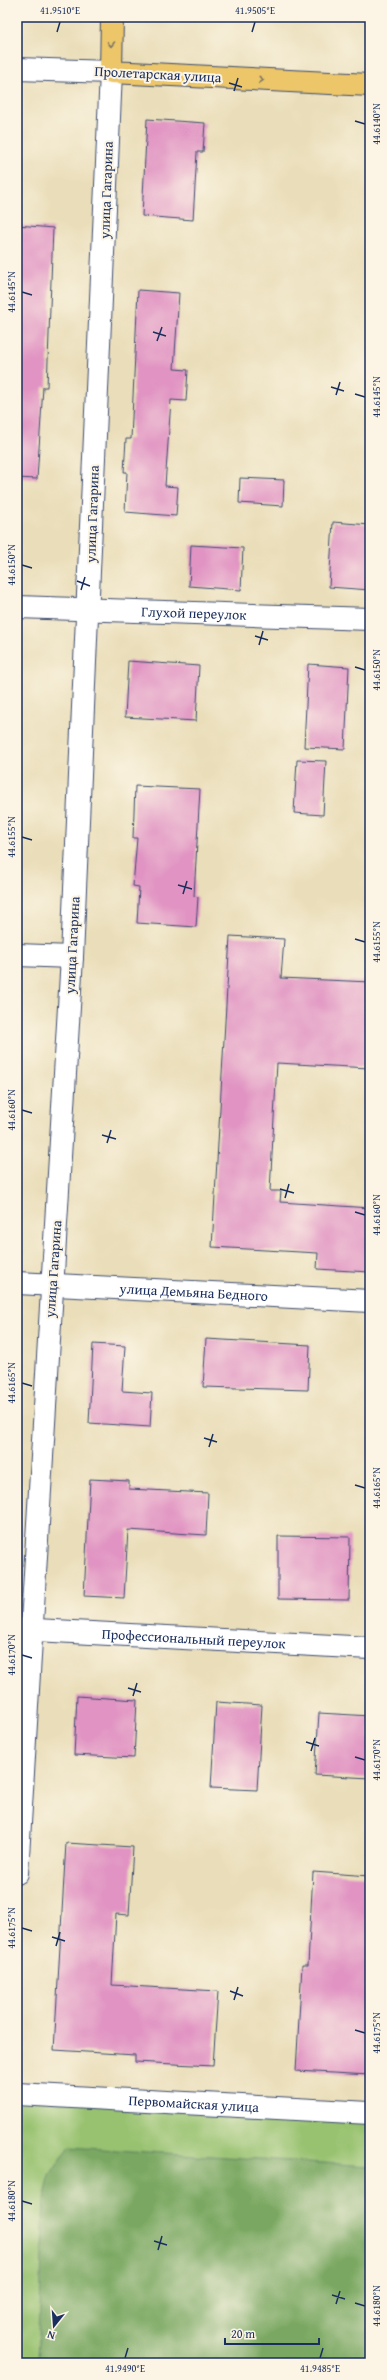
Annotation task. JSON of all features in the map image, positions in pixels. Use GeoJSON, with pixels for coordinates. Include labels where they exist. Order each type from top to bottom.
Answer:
{"type":"FeatureCollection","features":[{"type":"Feature","properties":{"kind":"main road","name":"улица Гагарина"},"geometry":{"type":"LineString","coordinates":[[110,72],[112,17]]}},
{"type":"Feature","properties":{"kind":"main road","name":"Пролетарская улица"},"geometry":{"type":"LineString","coordinates":[[110,72],[370,85]]}},
{"type":"Feature","properties":{"kind":"street","name":"Пролетарская улица"},"geometry":{"type":"LineString","coordinates":[[17,70],[110,72]]}},
{"type":"Feature","properties":{"kind":"street","name":"улица Гагарина"},"geometry":{"type":"LineString","coordinates":[[17,1873],[24,1629],[52,1284],[72,957],[110,72]]}},
{"type":"Feature","properties":{"kind":"street","name":"Глухой переулок"},"geometry":{"type":"LineString","coordinates":[[17,607],[370,620]]}},
{"type":"Feature","properties":{"kind":"street"},"geometry":{"type":"LineString","coordinates":[[17,955],[72,957]]}},
{"type":"Feature","properties":{"kind":"street","name":"улица Демьяна Бедного"},"geometry":{"type":"LineString","coordinates":[[17,1283],[370,1301]]}},
{"type":"Feature","properties":{"kind":"street","name":"Профессиональный переулок"},"geometry":{"type":"LineString","coordinates":[[24,1629],[370,1648]]}},
{"type":"Feature","properties":{"kind":"street","name":"Первомайская улица"},"geometry":{"type":"LineString","coordinates":[[17,2094],[370,2113]]}},
{"type":"Feature","properties":{"kind":"green space"},"geometry":{"type":"Polygon","coordinates":[[[17,2097],[370,2113],[370,2363],[17,2363],[17,2097]]]}},
{"type":"Feature","properties":{"kind":"green space"},"geometry":{"type":"Polygon","coordinates":[[[69,2147],[370,2166],[370,2363],[38,2363],[44,2199],[50,2176],[69,2147]]]}},
{"type":"Feature","properties":{"kind":"building"},"geometry":{"type":"Polygon","coordinates":[[[147,119],[205,123],[203,152],[197,152],[193,220],[142,216],[147,119]]]}},
{"type":"Feature","properties":{"kind":"building"},"geometry":{"type":"Polygon","coordinates":[[[17,225],[53,228],[47,387],[43,387],[37,479],[17,478],[17,225]]]}},
{"type":"Feature","properties":{"kind":"building"},"geometry":{"type":"Polygon","coordinates":[[[138,290],[179,293],[174,369],[188,370],[186,401],[171,400],[165,486],[178,487],[176,516],[125,512],[127,472],[124,472],[126,439],[131,439],[138,290]]]}},
{"type":"Feature","properties":{"kind":"building"},"geometry":{"type":"Polygon","coordinates":[[[240,478],[284,480],[283,506],[239,503],[240,478]]]}},
{"type":"Feature","properties":{"kind":"building"},"geometry":{"type":"Polygon","coordinates":[[[333,522],[370,525],[370,590],[329,587],[333,522]]]}},
{"type":"Feature","properties":{"kind":"building"},"geometry":{"type":"Polygon","coordinates":[[[191,545],[243,548],[241,590],[189,586],[191,545]]]}},
{"type":"Feature","properties":{"kind":"building"},"geometry":{"type":"Polygon","coordinates":[[[128,661],[199,666],[196,721],[125,717],[128,661]]]}},
{"type":"Feature","properties":{"kind":"building"},"geometry":{"type":"Polygon","coordinates":[[[308,664],[349,667],[345,749],[304,747],[308,664]]]}},
{"type":"Feature","properties":{"kind":"building"},"geometry":{"type":"Polygon","coordinates":[[[297,760],[326,761],[323,815],[294,813],[297,760]]]}},
{"type":"Feature","properties":{"kind":"building"},"geometry":{"type":"Polygon","coordinates":[[[135,786],[200,789],[194,896],[198,897],[196,927],[137,923],[139,887],[133,886],[137,838],[133,838],[135,786]]]}},
{"type":"Feature","properties":{"kind":"building"},"geometry":{"type":"Polygon","coordinates":[[[230,936],[284,939],[281,978],[370,982],[369,1068],[277,1063],[270,1191],[281,1191],[280,1202],[370,1208],[370,1272],[317,1269],[318,1253],[212,1247],[230,936]]]}},
{"type":"Feature","properties":{"kind":"building"},"geometry":{"type":"Polygon","coordinates":[[[206,1339],[310,1345],[308,1390],[203,1387],[206,1339]]]}},
{"type":"Feature","properties":{"kind":"building"},"geometry":{"type":"Polygon","coordinates":[[[93,1344],[125,1346],[122,1391],[152,1393],[150,1427],[89,1423],[93,1344]]]}},
{"type":"Feature","properties":{"kind":"building"},"geometry":{"type":"Polygon","coordinates":[[[90,1479],[129,1481],[129,1489],[208,1493],[206,1535],[128,1530],[124,1598],[84,1596],[90,1479]]]}},
{"type":"Feature","properties":{"kind":"building"},"geometry":{"type":"Polygon","coordinates":[[[278,1536],[350,1537],[349,1600],[278,1599],[278,1536]]]}},
{"type":"Feature","properties":{"kind":"building"},"geometry":{"type":"Polygon","coordinates":[[[77,1696],[137,1700],[134,1758],[74,1755],[77,1696]]]}},
{"type":"Feature","properties":{"kind":"building"},"geometry":{"type":"Polygon","coordinates":[[[216,1702],[262,1705],[257,1790],[211,1788],[216,1702]]]}},
{"type":"Feature","properties":{"kind":"building"},"geometry":{"type":"Polygon","coordinates":[[[319,1713],[370,1716],[370,1778],[315,1775],[319,1713]]]}},
{"type":"Feature","properties":{"kind":"building"},"geometry":{"type":"Polygon","coordinates":[[[66,1843],[133,1847],[129,1915],[116,1914],[112,1985],[218,1991],[213,2066],[135,2062],[135,2055],[54,2050],[66,1843]]]}},
{"type":"Feature","properties":{"kind":"building"},"geometry":{"type":"Polygon","coordinates":[[[313,1872],[370,1876],[370,2075],[296,2071],[302,1965],[308,1965],[313,1872]]]}}]}
